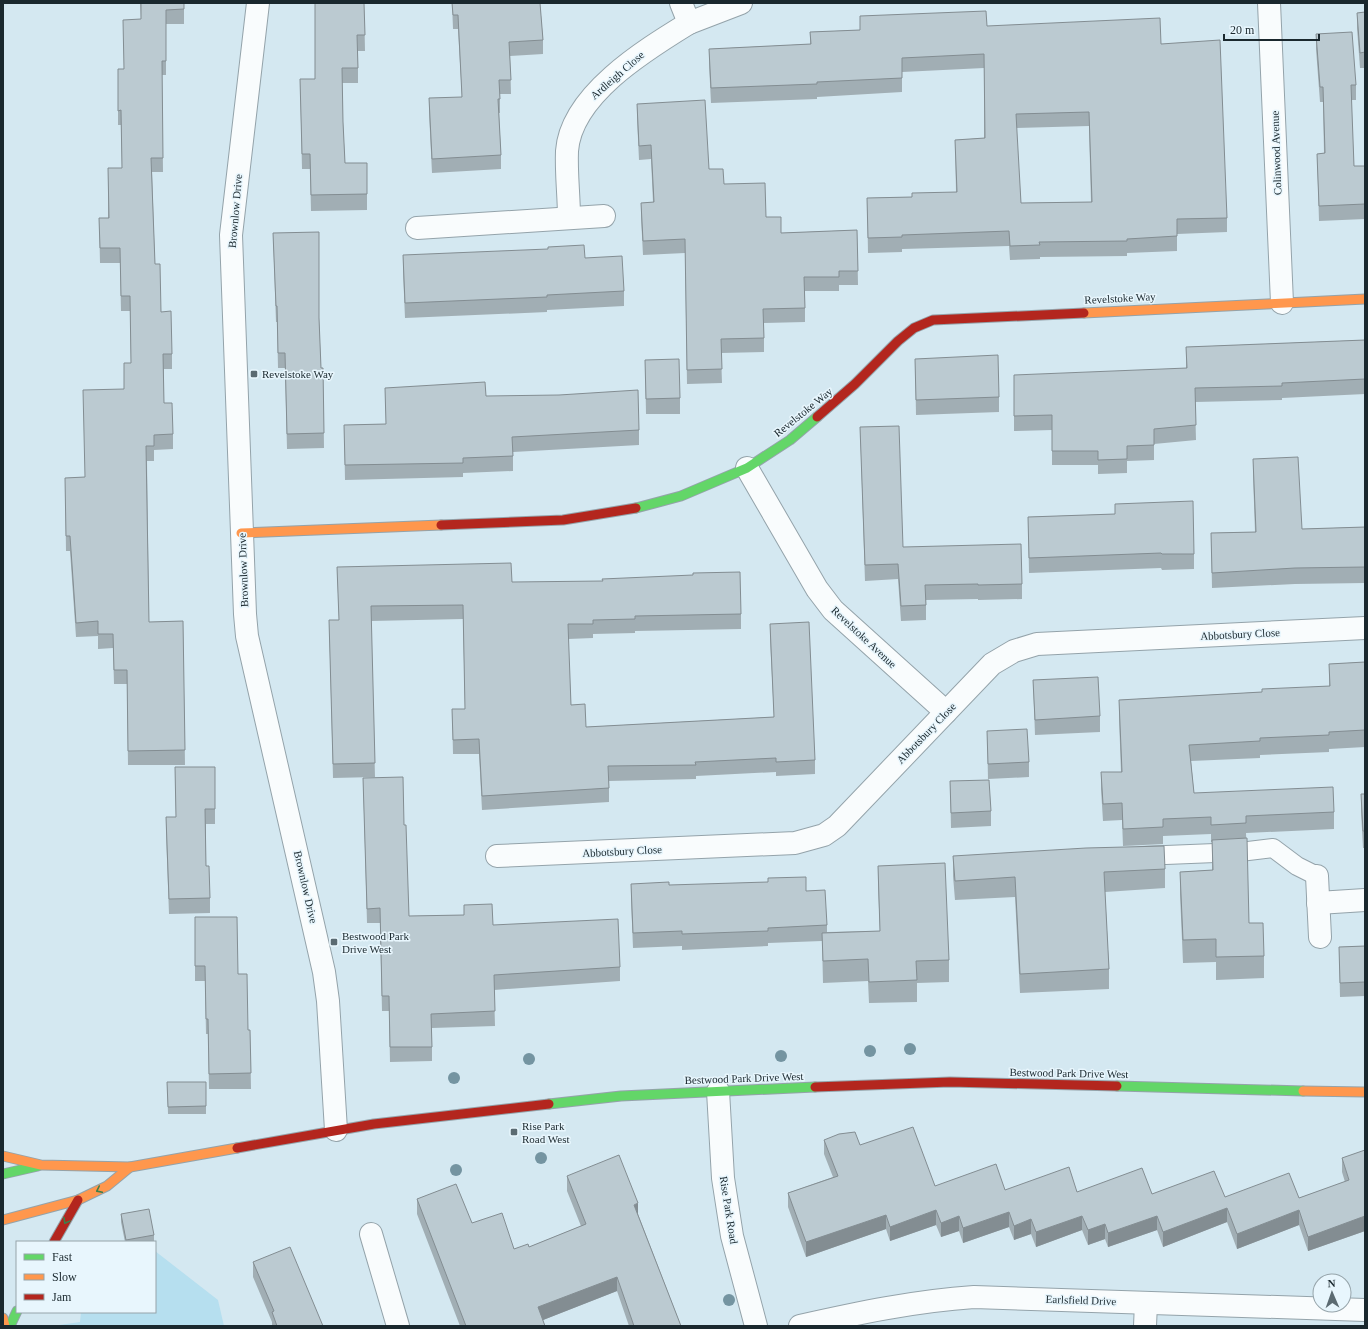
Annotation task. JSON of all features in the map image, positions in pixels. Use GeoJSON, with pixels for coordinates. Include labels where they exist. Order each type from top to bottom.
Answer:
{"type":"FeatureCollection","features":[{"type":"Feature","properties":{"kind":"street","name":"Brownlow Drive"},"geometry":{"type":"LineString","coordinates":[[258,3],[231,235],[245,614],[247,636],[324,972],[328,1001],[336,1130]]}},
{"type":"Feature","properties":{"kind":"street"},"geometry":{"type":"LineString","coordinates":[[681,3],[689,23]]}},
{"type":"Feature","properties":{"kind":"street","name":"Ardleigh Close"},"geometry":{"type":"LineString","coordinates":[[569,218],[567,150],[574,122],[588,99],[645,50],[689,23],[741,3]]}},
{"type":"Feature","properties":{"kind":"street","name":"Colinwood Avenue"},"geometry":{"type":"LineString","coordinates":[[1269,3],[1282,302]]}},
{"type":"Feature","properties":{"kind":"street"},"geometry":{"type":"LineString","coordinates":[[416,228],[604,216]]}},
{"type":"Feature","properties":{"kind":"street","name":"Revelstoke Way"},"geometry":{"type":"LineString","coordinates":[[242,533],[571,519],[626,511],[667,500],[747,468],[790,440],[855,384],[898,341],[914,328],[933,320],[1365,299]]}},
{"type":"Feature","properties":{"kind":"street","name":"Revelstoke Avenue"},"geometry":{"type":"LineString","coordinates":[[747,468],[817,589],[833,610],[946,712]]}},
{"type":"Feature","properties":{"kind":"street","name":"Abbotsbury Close"},"geometry":{"type":"LineString","coordinates":[[497,856],[795,843],[824,835],[837,826],[992,664],[1014,651],[1037,644],[1365,628]]}},
{"type":"Feature","properties":{"kind":"street"},"geometry":{"type":"LineString","coordinates":[[1317,876],[1320,937]]}},
{"type":"Feature","properties":{"kind":"street"},"geometry":{"type":"LineString","coordinates":[[1318,903],[1365,900]]}},
{"type":"Feature","properties":{"kind":"street","name":"Bestwood Park Drive West"},"geometry":{"type":"LineString","coordinates":[[41,1165],[130,1167],[374,1124],[621,1096],[950,1082],[1365,1092]]}},
{"type":"Feature","properties":{"kind":"street","name":"Rise Park Road"},"geometry":{"type":"LineString","coordinates":[[718,1091],[723,1178],[732,1236],[756,1326]]}},
{"type":"Feature","properties":{"kind":"street"},"geometry":{"type":"LineString","coordinates":[[3,1156],[41,1165]]}},
{"type":"Feature","properties":{"kind":"street"},"geometry":{"type":"LineString","coordinates":[[3,1174],[41,1165]]}},
{"type":"Feature","properties":{"kind":"street"},"geometry":{"type":"LineString","coordinates":[[3,1220],[78,1200],[107,1186],[130,1167]]}},
{"type":"Feature","properties":{"kind":"street"},"geometry":{"type":"LineString","coordinates":[[55,1241],[78,1200]]}},
{"type":"Feature","properties":{"kind":"street"},"geometry":{"type":"LineString","coordinates":[[371,1234],[398,1326]]}},
{"type":"Feature","properties":{"kind":"street","name":"Earlsfield Drive"},"geometry":{"type":"LineString","coordinates":[[800,1326],[878,1308],[931,1300],[974,1297],[1365,1310]]}},
{"type":"Feature","properties":{"kind":"street"},"geometry":{"type":"LineString","coordinates":[[1145,1326],[1146,1303]]}},
{"type":"Feature","properties":{"kind":"street"},"geometry":{"type":"LineString","coordinates":[[10,1326],[16,1313]]}},
{"type":"Feature","properties":{"kind":"street"},"geometry":{"type":"LineString","coordinates":[[3,1318],[5,1326]]}},
{"type":"Feature","properties":{"kind":"lane"},"geometry":{"type":"LineString","coordinates":[[1121,856],[1240,852],[1272,848],[1297,866],[1317,876]]}},
{"type":"Feature","properties":{"kind":"shaded area"},"geometry":{"type":"Polygon","coordinates":[[[156,1252],[218,1300],[224,1326],[52,1326],[80,1322],[81,1313],[156,1313],[156,1252]]]}},
{"type":"Feature","properties":{"kind":"building"},"geometry":{"type":"Polygon","coordinates":[[[141,3],[184,3],[184,9],[166,10],[166,61],[162,61],[163,158],[151,158],[155,264],[160,264],[161,312],[171,311],[172,354],[163,354],[164,403],[172,403],[173,434],[154,435],[154,446],[146,446],[149,622],[183,621],[185,750],[128,751],[127,670],[114,670],[113,634],[98,634],[98,621],[76,623],[70,536],[66,536],[65,478],[85,477],[83,390],[124,389],[124,363],[131,363],[130,296],[121,296],[120,248],[100,248],[99,218],[109,218],[108,168],[122,168],[121,110],[118,111],[118,69],[124,69],[123,20],[141,19],[141,3]]]}},
{"type":"Feature","properties":{"kind":"building"},"geometry":{"type":"Polygon","coordinates":[[[315,3],[364,3],[365,35],[357,35],[358,68],[342,68],[345,163],[367,163],[367,194],[311,195],[310,154],[302,154],[300,79],[315,79],[315,3]]]}},
{"type":"Feature","properties":{"kind":"building"},"geometry":{"type":"Polygon","coordinates":[[[452,3],[540,3],[543,40],[509,42],[511,80],[499,80],[500,99],[498,99],[501,155],[432,159],[429,98],[462,97],[458,15],[453,15],[452,3]]]}},
{"type":"Feature","properties":{"kind":"building"},"geometry":{"type":"Polygon","coordinates":[[[986,11],[987,26],[1160,18],[1161,44],[1220,40],[1227,218],[1177,219],[1177,236],[1127,239],[1127,241],[1039,242],[1040,245],[1010,246],[1009,231],[902,235],[902,237],[868,238],[867,198],[912,197],[912,193],[957,192],[955,140],[985,138],[984,54],[902,58],[902,78],[817,82],[817,84],[711,88],[709,49],[811,44],[810,32],[860,30],[860,16],[986,11]],[[1089,112],[1016,114],[1021,203],[1092,202],[1089,112]]]}},
{"type":"Feature","properties":{"kind":"building"},"geometry":{"type":"Polygon","coordinates":[[[1365,12],[1365,52],[1360,53],[1357,13],[1365,12]]]}},
{"type":"Feature","properties":{"kind":"building"},"geometry":{"type":"Polygon","coordinates":[[[1352,32],[1356,85],[1351,85],[1354,166],[1365,166],[1365,204],[1319,206],[1317,154],[1325,153],[1323,87],[1320,87],[1316,34],[1352,32]]]}},
{"type":"Feature","properties":{"kind":"building"},"geometry":{"type":"Polygon","coordinates":[[[705,100],[709,169],[723,169],[724,184],[765,183],[766,217],[781,217],[781,233],[857,230],[858,271],[839,271],[839,277],[804,277],[805,308],[763,309],[764,338],[721,339],[722,369],[687,370],[685,239],[643,241],[641,203],[654,202],[651,145],[639,146],[637,104],[705,100]]]}},
{"type":"Feature","properties":{"kind":"building"},"geometry":{"type":"Polygon","coordinates":[[[319,232],[319,318],[321,368],[323,368],[324,433],[287,434],[285,353],[278,353],[273,233],[319,232]]]}},
{"type":"Feature","properties":{"kind":"building"},"geometry":{"type":"Polygon","coordinates":[[[584,245],[585,258],[622,256],[624,291],[547,295],[547,297],[405,303],[403,255],[548,249],[548,247],[584,245]]]}},
{"type":"Feature","properties":{"kind":"building"},"geometry":{"type":"Polygon","coordinates":[[[1365,340],[1365,379],[1282,383],[1282,386],[1195,388],[1196,425],[1154,429],[1154,445],[1127,446],[1127,459],[1098,460],[1098,451],[1052,451],[1052,415],[1014,416],[1014,375],[1187,368],[1186,347],[1365,340]]]}},
{"type":"Feature","properties":{"kind":"building"},"geometry":{"type":"Polygon","coordinates":[[[998,355],[999,397],[916,400],[915,359],[998,355]]]}},
{"type":"Feature","properties":{"kind":"building"},"geometry":{"type":"Polygon","coordinates":[[[679,359],[680,398],[646,399],[645,360],[679,359]]]}},
{"type":"Feature","properties":{"kind":"building"},"geometry":{"type":"Polygon","coordinates":[[[485,382],[486,396],[559,395],[638,390],[639,430],[512,437],[513,456],[463,458],[463,463],[345,465],[344,425],[386,424],[385,388],[485,382]]]}},
{"type":"Feature","properties":{"kind":"building"},"geometry":{"type":"Polygon","coordinates":[[[899,426],[903,547],[1021,544],[1022,584],[925,585],[926,605],[901,606],[898,564],[865,565],[860,427],[899,426]]]}},
{"type":"Feature","properties":{"kind":"building"},"geometry":{"type":"Polygon","coordinates":[[[1298,457],[1302,529],[1365,527],[1365,567],[1295,568],[1212,573],[1211,533],[1256,532],[1253,459],[1298,457]]]}},
{"type":"Feature","properties":{"kind":"building"},"geometry":{"type":"Polygon","coordinates":[[[1193,501],[1194,554],[1161,553],[1029,558],[1028,517],[1115,514],[1115,504],[1193,501]]]}},
{"type":"Feature","properties":{"kind":"building"},"geometry":{"type":"Polygon","coordinates":[[[511,563],[512,582],[603,581],[602,579],[693,575],[693,573],[740,572],[741,614],[635,616],[635,619],[593,620],[593,624],[568,624],[571,705],[585,704],[586,727],[774,717],[770,624],[809,622],[815,760],[776,762],[776,758],[695,762],[696,765],[608,766],[609,788],[482,796],[479,739],[453,740],[452,709],[465,709],[463,605],[371,606],[375,763],[333,764],[329,620],[339,620],[337,567],[511,563]]]}},
{"type":"Feature","properties":{"kind":"building"},"geometry":{"type":"Polygon","coordinates":[[[1365,662],[1365,730],[1329,732],[1329,735],[1260,738],[1260,741],[1189,745],[1194,793],[1333,787],[1334,812],[1246,816],[1246,823],[1211,825],[1211,817],[1163,819],[1163,827],[1123,829],[1122,803],[1103,804],[1101,772],[1122,772],[1119,700],[1262,692],[1262,689],[1330,686],[1329,664],[1365,662]]]}},
{"type":"Feature","properties":{"kind":"building"},"geometry":{"type":"Polygon","coordinates":[[[1098,677],[1100,716],[1035,720],[1033,680],[1098,677]]]}},
{"type":"Feature","properties":{"kind":"building"},"geometry":{"type":"Polygon","coordinates":[[[1027,729],[1029,762],[988,764],[987,731],[1027,729]]]}},
{"type":"Feature","properties":{"kind":"building"},"geometry":{"type":"Polygon","coordinates":[[[175,767],[215,767],[215,809],[205,809],[206,866],[209,866],[210,898],[169,899],[166,817],[176,817],[175,767]]]}},
{"type":"Feature","properties":{"kind":"building"},"geometry":{"type":"Polygon","coordinates":[[[403,777],[409,916],[464,915],[464,905],[492,904],[493,925],[618,919],[620,967],[494,975],[495,1011],[431,1014],[432,1047],[390,1047],[389,996],[382,996],[380,908],[367,909],[363,778],[403,777]]]}},
{"type":"Feature","properties":{"kind":"building"},"geometry":{"type":"Polygon","coordinates":[[[989,780],[991,811],[951,813],[950,781],[989,780]]]}},
{"type":"Feature","properties":{"kind":"building"},"geometry":{"type":"Polygon","coordinates":[[[1361,794],[1365,794],[1365,831],[1363,831],[1361,794]]]}},
{"type":"Feature","properties":{"kind":"building"},"geometry":{"type":"Polygon","coordinates":[[[1247,838],[1249,923],[1263,923],[1264,956],[1216,957],[1216,939],[1183,940],[1180,872],[1213,870],[1212,840],[1247,838]]]}},
{"type":"Feature","properties":{"kind":"building"},"geometry":{"type":"Polygon","coordinates":[[[1164,846],[1165,869],[1104,872],[1109,969],[1020,974],[1015,877],[955,881],[953,856],[1086,848],[1164,846]]]}},
{"type":"Feature","properties":{"kind":"building"},"geometry":{"type":"Polygon","coordinates":[[[945,863],[949,960],[916,961],[917,980],[869,982],[868,959],[823,961],[822,933],[880,931],[878,866],[945,863]]]}},
{"type":"Feature","properties":{"kind":"building"},"geometry":{"type":"Polygon","coordinates":[[[806,877],[806,891],[825,890],[827,925],[768,928],[768,931],[682,934],[682,931],[633,933],[631,884],[669,882],[669,885],[768,882],[768,878],[806,877]]]}},
{"type":"Feature","properties":{"kind":"building"},"geometry":{"type":"Polygon","coordinates":[[[195,917],[237,917],[238,974],[247,974],[248,1030],[250,1030],[251,1073],[209,1074],[205,966],[195,966],[195,917]]]}},
{"type":"Feature","properties":{"kind":"building"},"geometry":{"type":"Polygon","coordinates":[[[1365,946],[1365,982],[1340,983],[1339,947],[1365,946]]]}},
{"type":"Feature","properties":{"kind":"building"},"geometry":{"type":"Polygon","coordinates":[[[167,1082],[206,1082],[206,1106],[168,1107],[167,1082]]]}},
{"type":"Feature","properties":{"kind":"building"},"geometry":{"type":"Polygon","coordinates":[[[913,1127],[935,1186],[996,1164],[1005,1190],[1069,1167],[1077,1192],[1142,1168],[1152,1194],[1214,1171],[1225,1197],[1289,1173],[1299,1198],[1349,1180],[1342,1158],[1365,1150],[1365,1216],[1308,1237],[1299,1210],[1237,1234],[1227,1208],[1163,1232],[1157,1216],[1108,1233],[1105,1224],[1088,1230],[1082,1216],[1036,1232],[1031,1219],[1014,1226],[1009,1212],[963,1228],[959,1216],[941,1223],[936,1210],[890,1227],[886,1215],[806,1242],[788,1193],[838,1176],[824,1140],[839,1134],[855,1132],[860,1145],[913,1127]]]}},
{"type":"Feature","properties":{"kind":"building"},"geometry":{"type":"Polygon","coordinates":[[[619,1155],[638,1203],[634,1205],[681,1326],[634,1326],[617,1277],[538,1307],[545,1326],[466,1326],[417,1199],[456,1184],[472,1223],[502,1213],[514,1249],[528,1244],[529,1247],[586,1224],[567,1176],[619,1155]]]}},
{"type":"Feature","properties":{"kind":"building"},"geometry":{"type":"Polygon","coordinates":[[[149,1209],[154,1235],[126,1240],[121,1214],[149,1209]]]}},
{"type":"Feature","properties":{"kind":"building"},"geometry":{"type":"Polygon","coordinates":[[[290,1247],[323,1326],[277,1326],[272,1312],[274,1311],[253,1262],[290,1247]]]}},
{"type":"Feature","properties":{"kind":"traffic: fast"},"geometry":{"type":"LineString","coordinates":[[636,508],[681,496],[747,468],[790,440],[817,417]]}},
{"type":"Feature","properties":{"kind":"traffic: fast"},"geometry":{"type":"LineString","coordinates":[[1117,1086],[1303,1091]]}},
{"type":"Feature","properties":{"kind":"traffic: fast"},"geometry":{"type":"LineString","coordinates":[[549,1104],[621,1096],[815,1087]]}},
{"type":"Feature","properties":{"kind":"traffic: fast"},"geometry":{"type":"LineString","coordinates":[[3,1174],[38,1166]]}},
{"type":"Feature","properties":{"kind":"traffic: fast"},"geometry":{"type":"LineString","coordinates":[[10,1326],[16,1313]]}},
{"type":"Feature","properties":{"kind":"traffic: slow"},"geometry":{"type":"LineString","coordinates":[[1084,313],[1365,299]]}},
{"type":"Feature","properties":{"kind":"traffic: slow"},"geometry":{"type":"LineString","coordinates":[[241,533],[441,525]]}},
{"type":"Feature","properties":{"kind":"traffic: slow"},"geometry":{"type":"LineString","coordinates":[[1303,1091],[1365,1092]]}},
{"type":"Feature","properties":{"kind":"traffic: slow"},"geometry":{"type":"LineString","coordinates":[[3,1156],[41,1165],[130,1167],[237,1148]]}},
{"type":"Feature","properties":{"kind":"traffic: slow"},"geometry":{"type":"LineString","coordinates":[[3,1220],[78,1200],[107,1186],[130,1167]]}},
{"type":"Feature","properties":{"kind":"traffic: slow"},"geometry":{"type":"LineString","coordinates":[[3,1318],[5,1326]]}},
{"type":"Feature","properties":{"kind":"traffic: jam"},"geometry":{"type":"LineString","coordinates":[[817,417],[855,384],[898,341],[914,328],[933,320],[1084,313]]}},
{"type":"Feature","properties":{"kind":"traffic: jam"},"geometry":{"type":"LineString","coordinates":[[441,525],[563,520],[636,508]]}},
{"type":"Feature","properties":{"kind":"traffic: jam"},"geometry":{"type":"LineString","coordinates":[[815,1087],[950,1082],[1117,1086]]}},
{"type":"Feature","properties":{"kind":"traffic: jam"},"geometry":{"type":"LineString","coordinates":[[237,1148],[374,1124],[549,1104]]}},
{"type":"Feature","properties":{"kind":"traffic: jam"},"geometry":{"type":"LineString","coordinates":[[55,1241],[78,1200]]}},
{"type":"Feature","properties":{"kind":"place","name":"Revelstoke Way"},"geometry":{"type":"Point","coordinates":[254,374]}},
{"type":"Feature","properties":{"kind":"place","name":"Bestwood Park Drive West"},"geometry":{"type":"Point","coordinates":[334,942]}},
{"type":"Feature","properties":{"kind":"place","name":"Rise Park Road West"},"geometry":{"type":"Point","coordinates":[514,1132]}}]}
